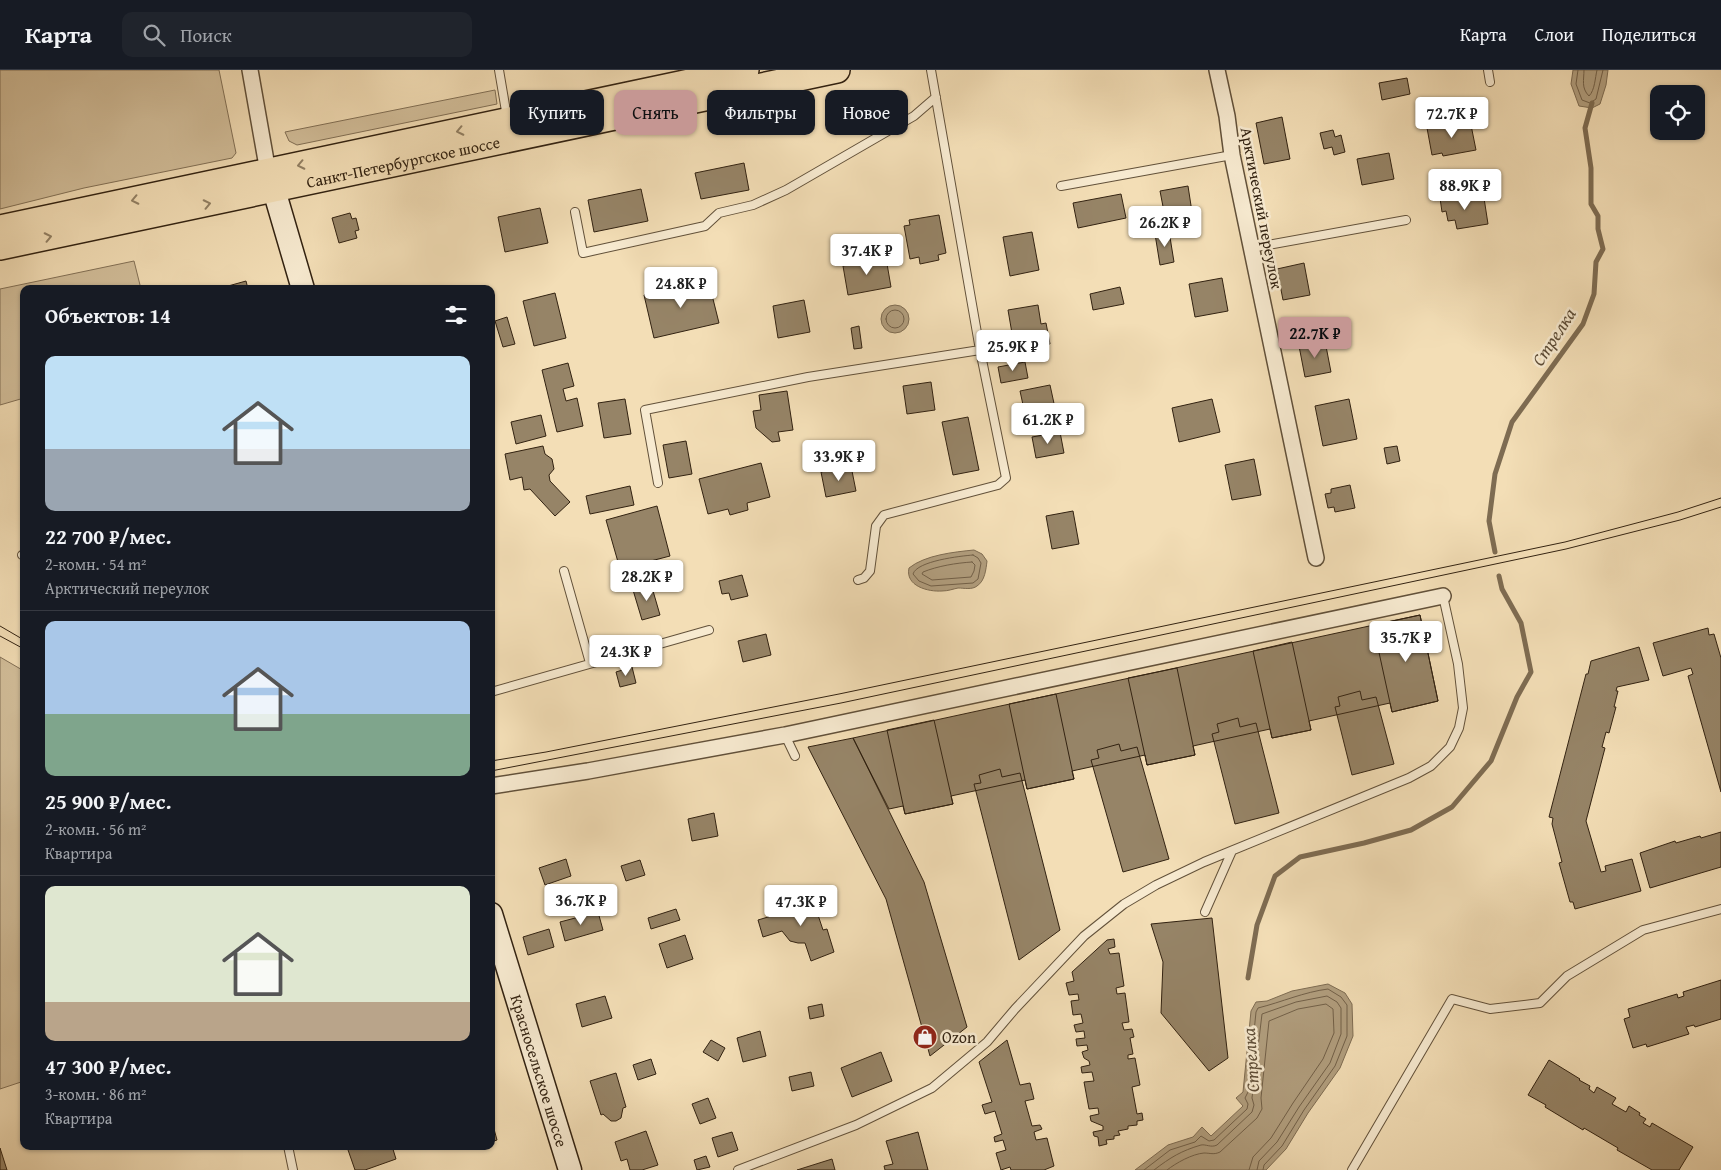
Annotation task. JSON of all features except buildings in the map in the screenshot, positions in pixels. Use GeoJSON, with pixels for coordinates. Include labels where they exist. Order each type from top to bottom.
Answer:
{"type":"FeatureCollection","features":[{"type":"Feature","properties":{"kind":"main road","name":"Санкт-Петербургское шоссе"},"geometry":{"type":"LineString","coordinates":[[0,247],[508,121],[746,70]]}},
{"type":"Feature","properties":{"kind":"main road","name":"Санкт-Петербургское шоссе"},"geometry":{"type":"LineString","coordinates":[[0,228],[271,180],[837,70]]}},
{"type":"Feature","properties":{"kind":"main road"},"geometry":{"type":"LineString","coordinates":[[271,180],[302,285]]}},
{"type":"Feature","properties":{"kind":"main road","name":"Красносельское шоссе"},"geometry":{"type":"LineString","coordinates":[[495,927],[570,1170]]}},
{"type":"Feature","properties":{"kind":"street"},"geometry":{"type":"LineString","coordinates":[[250,70],[271,180]]}},
{"type":"Feature","properties":{"kind":"street","name":"Арктический переулок"},"geometry":{"type":"LineString","coordinates":[[1217,70],[1227,116],[1232,155],[1316,558]]}},
{"type":"Feature","properties":{"kind":"street"},"geometry":{"type":"LineString","coordinates":[[495,785],[588,771],[785,735],[1444,596]]}},
{"type":"Feature","properties":{"kind":"lane"},"geometry":{"type":"LineString","coordinates":[[499,70],[508,121]]}},
{"type":"Feature","properties":{"kind":"lane"},"geometry":{"type":"LineString","coordinates":[[858,580],[864,578],[870,571],[876,526],[884,515],[998,484],[1006,478],[980,350],[931,70]]}},
{"type":"Feature","properties":{"kind":"lane"},"geometry":{"type":"LineString","coordinates":[[1488,70],[1490,82]]}},
{"type":"Feature","properties":{"kind":"lane"},"geometry":{"type":"LineString","coordinates":[[575,212],[583,253],[705,226],[719,213],[753,205],[786,190],[914,116],[936,96]]}},
{"type":"Feature","properties":{"kind":"lane"},"geometry":{"type":"LineString","coordinates":[[1061,186],[1232,155]]}},
{"type":"Feature","properties":{"kind":"lane"},"geometry":{"type":"LineString","coordinates":[[1251,248],[1406,220]]}},
{"type":"Feature","properties":{"kind":"lane"},"geometry":{"type":"LineString","coordinates":[[658,484],[645,410],[808,377],[980,350]]}},
{"type":"Feature","properties":{"kind":"lane"},"geometry":{"type":"LineString","coordinates":[[564,571],[590,663]]}},
{"type":"Feature","properties":{"kind":"lane"},"geometry":{"type":"LineString","coordinates":[[738,1170],[856,1125],[932,1088],[987,1042],[1015,1009],[1078,942],[1107,917],[1156,885],[1190,868],[1410,778],[1431,766],[1450,747],[1459,728],[1463,708],[1458,664],[1444,596]]}},
{"type":"Feature","properties":{"kind":"lane"},"geometry":{"type":"LineString","coordinates":[[495,691],[708,630]]}},
{"type":"Feature","properties":{"kind":"lane"},"geometry":{"type":"LineString","coordinates":[[785,735],[794,756]]}},
{"type":"Feature","properties":{"kind":"lane"},"geometry":{"type":"LineString","coordinates":[[1205,912],[1232,851]]}},
{"type":"Feature","properties":{"kind":"lane"},"geometry":{"type":"LineString","coordinates":[[1352,1170],[1452,999],[1490,1009],[1540,1004],[1568,976],[1642,930],[1721,910]]}},
{"type":"Feature","properties":{"kind":"lane"},"geometry":{"type":"LineString","coordinates":[[289,1150],[293,1170]]}},
{"type":"Feature","properties":{"kind":"shaded area"},"geometry":{"type":"Polygon","coordinates":[[[0,70],[219,70],[236,153],[232,158],[84,188],[0,209],[0,70]]]}},
{"type":"Feature","properties":{"kind":"shaded area"},"geometry":{"type":"Polygon","coordinates":[[[495,90],[497,104],[297,145],[289,141],[285,132],[495,90]]]}},
{"type":"Feature","properties":{"kind":"shaded area"},"geometry":{"type":"Polygon","coordinates":[[[134,261],[140,285],[20,285],[20,399],[0,405],[0,289],[134,261]]]}},
{"type":"Feature","properties":{"kind":"shaded area"},"geometry":{"type":"Polygon","coordinates":[[[0,657],[20,669],[20,1082],[0,1089],[0,657]]]}},
{"type":"Feature","properties":{"kind":"water"},"geometry":{"type":"Polygon","coordinates":[[[1573,70],[1608,70],[1600,104],[1592,108],[1579,106],[1571,84],[1573,70]]]}},
{"type":"Feature","properties":{"kind":"water"},"geometry":{"type":"Polygon","coordinates":[[[895,305],[905,309],[909,319],[905,329],[895,333],[885,329],[881,319],[885,309],[895,305]]]}},
{"type":"Feature","properties":{"kind":"water"},"geometry":{"type":"Polygon","coordinates":[[[974,550],[982,554],[987,561],[983,578],[980,584],[975,587],[936,591],[919,587],[911,579],[909,568],[923,560],[940,555],[974,550]]]}},
{"type":"Feature","properties":{"kind":"water"},"geometry":{"type":"Polygon","coordinates":[[[1328,984],[1345,993],[1352,1004],[1353,1036],[1340,1068],[1308,1113],[1286,1149],[1266,1170],[1135,1170],[1168,1145],[1193,1137],[1202,1127],[1211,1136],[1243,1106],[1236,1098],[1243,1092],[1251,1011],[1256,1002],[1267,1001],[1292,991],[1328,984]]]}},
{"type":"Feature","properties":{"kind":"waterway","name":"Стрелка"},"geometry":{"type":"LineString","coordinates":[[1495,552],[1489,521],[1495,474],[1512,422],[1583,324],[1594,294],[1596,262],[1603,249],[1598,229],[1598,216],[1591,204],[1591,168],[1585,128],[1592,103]]}},
{"type":"Feature","properties":{"kind":"waterway"},"geometry":{"type":"LineString","coordinates":[[1248,978],[1257,925],[1275,876],[1300,857],[1364,843],[1411,830],[1452,807],[1491,761],[1517,697],[1531,672],[1521,623],[1502,589],[1499,576]]}},
{"type":"Feature","properties":{"kind":"tram line"},"geometry":{"type":"LineString","coordinates":[[495,760],[839,694],[1565,542],[1678,512],[1721,498]]}},
{"type":"Feature","properties":{"kind":"tram line"},"geometry":{"type":"LineString","coordinates":[[495,770],[841,703],[1566,549],[1680,520],[1721,507]]}},
{"type":"Feature","properties":{"kind":"tram line"},"geometry":{"type":"LineString","coordinates":[[0,626],[20,638]]}},
{"type":"Feature","properties":{"kind":"tram line"},"geometry":{"type":"LineString","coordinates":[[0,636],[20,647]]}},
{"type":"Feature","properties":{"kind":"place","name":"Ozon"},"geometry":{"type":"Point","coordinates":[925,1037]}}]}
